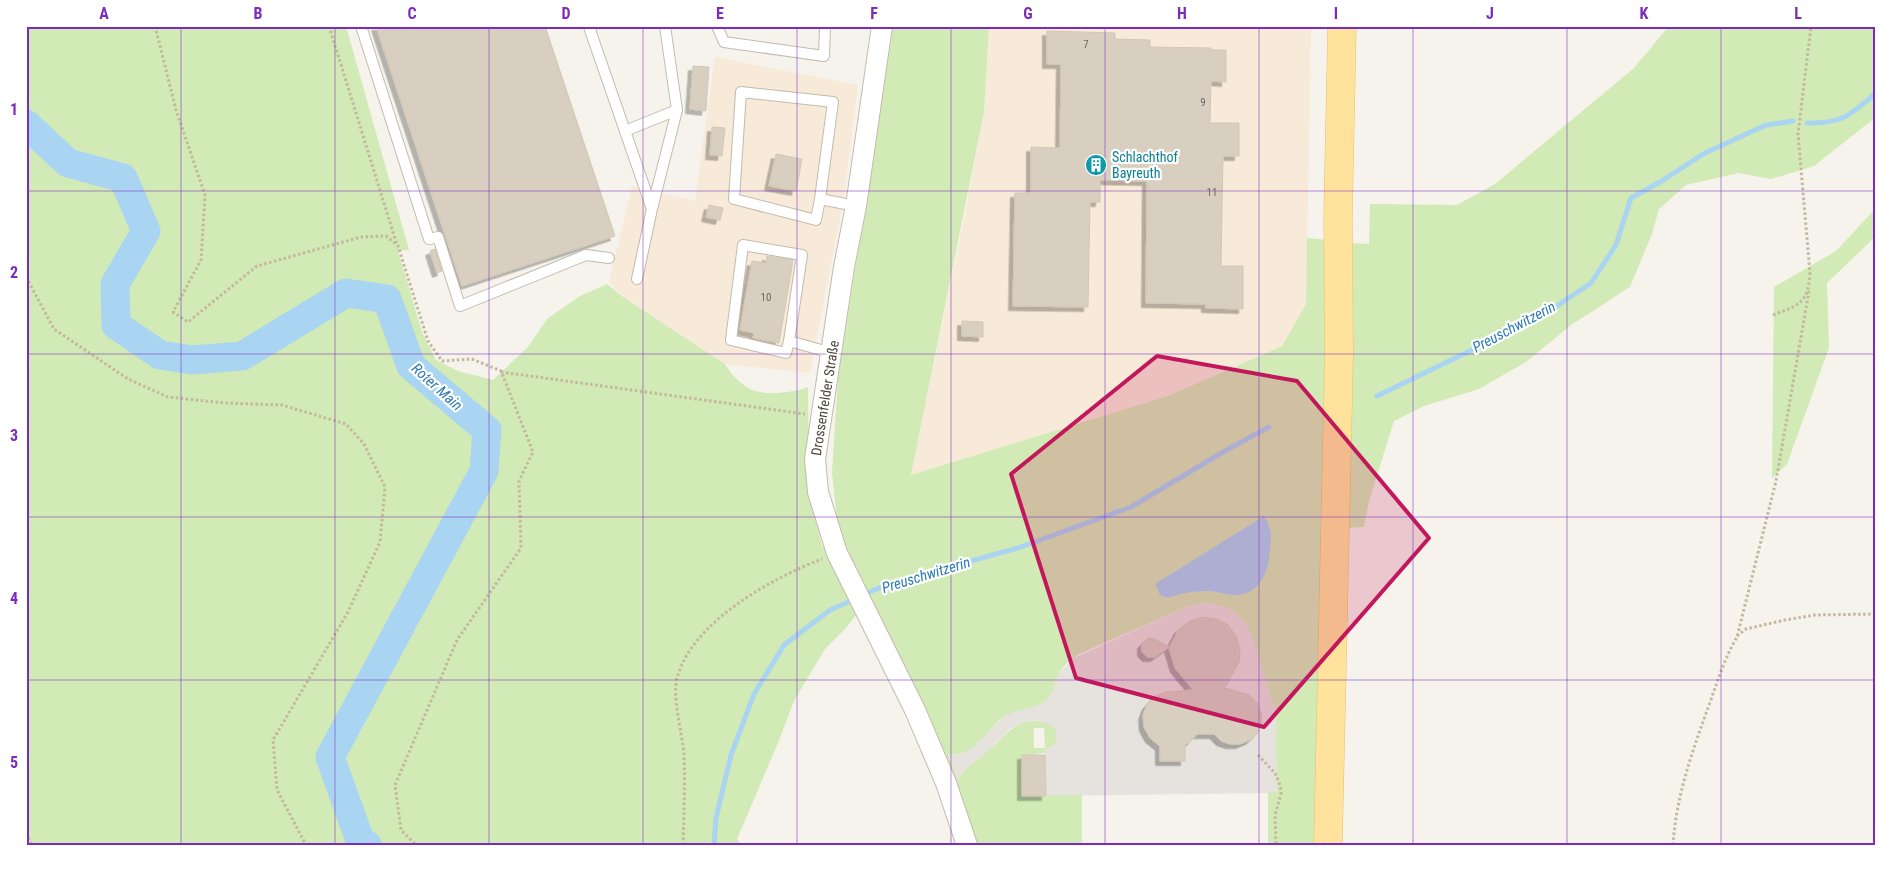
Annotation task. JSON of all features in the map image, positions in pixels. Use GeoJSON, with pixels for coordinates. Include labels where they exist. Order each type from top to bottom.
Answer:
{"type":"FeatureCollection","features":[{"type":"Feature","properties":{"kind":"main road"},"geometry":{"type":"LineString","coordinates":[[1328,845],[1339,355],[1338,217],[1342,26]]}},
{"type":"Feature","properties":{"kind":"street","name":"Drossenfelder Straße"},"geometry":{"type":"LineString","coordinates":[[882,26],[856,206],[844,267],[815,459],[818,492],[838,558],[915,710],[943,774],[965,839]]}},
{"type":"Feature","properties":{"kind":"lane"},"geometry":{"type":"LineString","coordinates":[[360,26],[429,239],[438,238],[460,306],[586,255],[610,258]]}},
{"type":"Feature","properties":{"kind":"lane"},"geometry":{"type":"LineString","coordinates":[[592,26],[589,27],[652,209]]}},
{"type":"Feature","properties":{"kind":"lane"},"geometry":{"type":"LineString","coordinates":[[636,279],[677,110],[665,26]]}},
{"type":"Feature","properties":{"kind":"lane"},"geometry":{"type":"LineString","coordinates":[[717,26],[724,42],[824,56],[825,26]]}},
{"type":"Feature","properties":{"kind":"lane"},"geometry":{"type":"LineString","coordinates":[[741,92],[833,102],[820,199],[816,220],[734,199],[741,92]]}},
{"type":"Feature","properties":{"kind":"lane"},"geometry":{"type":"LineString","coordinates":[[625,131],[677,110]]}},
{"type":"Feature","properties":{"kind":"lane"},"geometry":{"type":"LineString","coordinates":[[820,199],[856,206]]}},
{"type":"Feature","properties":{"kind":"lane"},"geometry":{"type":"LineString","coordinates":[[743,245],[802,255],[788,341],[786,353],[731,340],[743,245]]}},
{"type":"Feature","properties":{"kind":"lane"},"geometry":{"type":"LineString","coordinates":[[788,341],[832,353]]}},
{"type":"Feature","properties":{"kind":"path"},"geometry":{"type":"LineString","coordinates":[[155,26],[176,110],[205,195],[201,260],[173,312],[188,322],[257,266],[361,237],[386,236],[398,246]]}},
{"type":"Feature","properties":{"kind":"path"},"geometry":{"type":"LineString","coordinates":[[329,26],[428,341],[442,361],[472,359],[501,372],[822,416]]}},
{"type":"Feature","properties":{"kind":"path"},"geometry":{"type":"LineString","coordinates":[[1673,845],[1675,816],[1694,748],[1728,652],[1736,637],[1776,481],[1809,291],[1810,273],[1798,134],[1811,26]]}},
{"type":"Feature","properties":{"kind":"path"},"geometry":{"type":"LineString","coordinates":[[26,276],[54,329],[128,379],[168,397],[225,403],[282,405],[346,424],[364,444],[385,487],[380,542],[348,612],[273,740],[277,790],[306,845]]}},
{"type":"Feature","properties":{"kind":"path"},"geometry":{"type":"LineString","coordinates":[[1773,315],[1796,306],[1809,291]]}},
{"type":"Feature","properties":{"kind":"path"},"geometry":{"type":"LineString","coordinates":[[416,845],[401,830],[395,785],[457,640],[521,548],[518,481],[532,452],[501,372]]}},
{"type":"Feature","properties":{"kind":"path"},"geometry":{"type":"LineString","coordinates":[[683,845],[684,753],[676,679],[688,652],[710,627],[735,605],[762,587],[814,562],[838,558]]}},
{"type":"Feature","properties":{"kind":"path"},"geometry":{"type":"LineString","coordinates":[[1736,637],[1746,629],[1815,615],[1876,614]]}},
{"type":"Feature","properties":{"kind":"path"},"geometry":{"type":"LineString","coordinates":[[1258,756],[1275,772],[1280,785],[1281,794],[1275,815],[1276,845]]}},
{"type":"Feature","properties":{"kind":"path"},"geometry":{"type":"LineString","coordinates":[[26,833],[32,845]]}},
{"type":"Feature","properties":{"kind":"highlighted area"},"geometry":{"type":"Polygon","coordinates":[[[1157,356],[1297,381],[1429,538],[1264,727],[1076,678],[1011,474],[1157,356]]]}},
{"type":"Feature","properties":{"kind":"shaded area"},"geometry":{"type":"Polygon","coordinates":[[[989,26],[1311,26],[1306,304],[1282,346],[1168,396],[911,475],[984,112],[989,26]]]}},
{"type":"Feature","properties":{"kind":"shaded area"},"geometry":{"type":"Polygon","coordinates":[[[715,57],[858,85],[844,197],[810,373],[725,364],[623,297],[609,282],[632,186],[695,201],[715,57]]]}},
{"type":"Feature","properties":{"kind":"shaded area"},"geometry":{"type":"Polygon","coordinates":[[[1208,603],[1225,607],[1244,621],[1251,634],[1276,712],[1278,793],[1046,796],[1045,748],[1058,736],[1033,720],[1020,723],[1010,729],[988,751],[968,767],[958,780],[948,754],[955,755],[967,750],[1008,714],[1044,702],[1053,688],[1058,675],[1072,659],[1191,605],[1208,603]],[[1203,617],[1190,621],[1179,629],[1239,662],[1240,649],[1236,636],[1228,625],[1216,619],[1203,617]],[[1151,638],[1144,641],[1141,648],[1144,655],[1151,658],[1155,657],[1160,644],[1158,641],[1151,638]],[[1176,691],[1165,692],[1155,696],[1144,727],[1150,738],[1159,746],[1171,749],[1182,747],[1197,734],[1214,734],[1221,741],[1230,744],[1240,744],[1250,740],[1258,733],[1262,724],[1261,713],[1257,703],[1249,696],[1176,691]],[[1184,753],[1160,754],[1160,760],[1185,761],[1184,753]]]}},
{"type":"Feature","properties":{"kind":"green space"},"geometry":{"type":"Polygon","coordinates":[[[26,26],[346,26],[409,250],[398,251],[422,332],[436,360],[458,371],[493,380],[528,347],[547,319],[580,296],[607,284],[623,297],[725,364],[742,384],[750,389],[779,393],[808,387],[809,496],[822,545],[857,614],[825,649],[794,701],[737,839],[742,845],[26,845],[26,26]]]}},
{"type":"Feature","properties":{"kind":"green space"},"geometry":{"type":"Polygon","coordinates":[[[893,26],[989,26],[984,112],[911,475],[1168,396],[1282,346],[1306,304],[1307,238],[1328,240],[1319,845],[1268,845],[1268,793],[1277,792],[1276,712],[1250,632],[1244,621],[1225,607],[1208,603],[1191,605],[1079,654],[1062,669],[1052,691],[1041,704],[1006,715],[971,748],[964,752],[948,754],[958,780],[968,767],[1018,725],[1032,721],[1045,723],[1052,726],[1056,731],[1057,740],[1054,745],[1045,749],[1045,753],[1034,754],[1034,760],[1046,760],[1045,767],[1021,767],[1022,796],[1082,795],[1082,845],[977,845],[938,746],[849,560],[838,529],[832,472],[838,378],[893,26]],[[1262,580],[1180,593],[1207,591],[1235,595],[1262,580]],[[1034,728],[1034,748],[1045,748],[1044,728],[1034,728]]]}},
{"type":"Feature","properties":{"kind":"green space"},"geometry":{"type":"Polygon","coordinates":[[[1669,26],[1876,26],[1876,117],[1814,166],[1771,179],[1738,173],[1686,185],[1659,209],[1652,234],[1630,287],[1571,325],[1526,362],[1479,389],[1424,406],[1394,421],[1369,501],[1364,527],[1345,528],[1350,243],[1369,244],[1370,204],[1457,205],[1495,184],[1634,68],[1669,26]]]}},
{"type":"Feature","properties":{"kind":"green space"},"geometry":{"type":"Polygon","coordinates":[[[1876,208],[1876,236],[1827,283],[1829,348],[1787,464],[1772,478],[1774,287],[1836,251],[1876,208]]]}},
{"type":"Feature","properties":{"kind":"water"},"geometry":{"type":"Polygon","coordinates":[[[1264,516],[1271,536],[1268,564],[1263,578],[1253,589],[1241,595],[1206,591],[1191,592],[1168,598],[1160,595],[1155,584],[1264,516]]]}},
{"type":"Feature","properties":{"kind":"building"},"geometry":{"type":"Polygon","coordinates":[[[376,26],[545,26],[615,236],[462,286],[376,26]]]}},
{"type":"Feature","properties":{"kind":"building","name":"Schlachthof Bayreuth"},"geometry":{"type":"Polygon","coordinates":[[[1047,31],[1115,33],[1115,39],[1150,40],[1150,47],[1226,50],[1226,82],[1211,81],[1210,123],[1239,123],[1239,156],[1223,156],[1221,266],[1243,266],[1243,309],[1206,308],[1206,304],[1146,303],[1147,181],[1100,180],[1100,202],[1090,202],[1088,307],[1013,306],[1015,193],[1031,193],[1031,147],[1060,148],[1061,64],[1047,64],[1047,31]]]}},
{"type":"Feature","properties":{"kind":"building"},"geometry":{"type":"Polygon","coordinates":[[[693,66],[709,67],[706,111],[690,109],[693,66]]]}},
{"type":"Feature","properties":{"kind":"building"},"geometry":{"type":"Polygon","coordinates":[[[712,127],[725,128],[722,156],[710,155],[712,127]]]}},
{"type":"Feature","properties":{"kind":"building"},"geometry":{"type":"Polygon","coordinates":[[[776,154],[802,159],[796,191],[769,186],[776,154]]]}},
{"type":"Feature","properties":{"kind":"building"},"geometry":{"type":"Polygon","coordinates":[[[709,205],[723,208],[720,220],[706,217],[709,205]]]}},
{"type":"Feature","properties":{"kind":"building"},"geometry":{"type":"Polygon","coordinates":[[[435,249],[442,271],[437,273],[430,251],[435,249]]]}},
{"type":"Feature","properties":{"kind":"building"},"geometry":{"type":"Polygon","coordinates":[[[767,256],[793,260],[779,343],[753,338],[754,333],[740,330],[752,261],[766,263],[767,256]]]}},
{"type":"Feature","properties":{"kind":"building"},"geometry":{"type":"Polygon","coordinates":[[[962,321],[983,322],[983,337],[962,336],[962,321]]]}},
{"type":"Feature","properties":{"kind":"building"},"geometry":{"type":"Polygon","coordinates":[[[1203,617],[1216,619],[1228,625],[1236,636],[1240,649],[1239,662],[1225,688],[1249,695],[1257,703],[1261,713],[1262,724],[1258,733],[1250,740],[1240,744],[1230,744],[1221,741],[1214,734],[1197,734],[1185,745],[1185,761],[1160,761],[1160,746],[1150,738],[1144,727],[1143,715],[1147,705],[1155,696],[1165,692],[1193,690],[1175,668],[1169,648],[1179,629],[1190,621],[1203,617]]]}},
{"type":"Feature","properties":{"kind":"building"},"geometry":{"type":"Polygon","coordinates":[[[1151,638],[1169,647],[1155,657],[1147,657],[1142,652],[1142,644],[1151,638]]]}},
{"type":"Feature","properties":{"kind":"building"},"geometry":{"type":"Polygon","coordinates":[[[1022,755],[1045,755],[1046,796],[1022,796],[1022,755]]]}},
{"type":"Feature","properties":{"kind":"waterway","name":"Preuschwitzerin"},"geometry":{"type":"LineString","coordinates":[[1807,123],[1829,122],[1845,117],[1876,93]]}},
{"type":"Feature","properties":{"kind":"waterway","name":"Preuschwitzerin"},"geometry":{"type":"LineString","coordinates":[[1377,396],[1542,316],[1591,283],[1616,245],[1631,198],[1705,153],[1766,125],[1793,121]]}},
{"type":"Feature","properties":{"kind":"waterway","name":"Roter Main"},"geometry":{"type":"LineString","coordinates":[[26,124],[68,163],[123,178],[146,231],[115,284],[116,325],[160,355],[192,360],[242,356],[346,293],[387,299],[411,366],[487,430],[484,471],[330,757],[360,840],[367,845]]}},
{"type":"Feature","properties":{"kind":"waterway","name":"Preuschwitzerin"},"geometry":{"type":"LineString","coordinates":[[863,595],[888,584],[1018,548],[1131,507],[1269,427]]}},
{"type":"Feature","properties":{"kind":"waterway","name":"Preuschwitzerin"},"geometry":{"type":"LineString","coordinates":[[714,845],[716,818],[731,755],[754,694],[784,645],[830,610],[855,599]]}},
{"type":"Feature","properties":{"kind":"place","name":"Schlachthof Bayreuth"},"geometry":{"type":"Point","coordinates":[1096,165]}}]}
